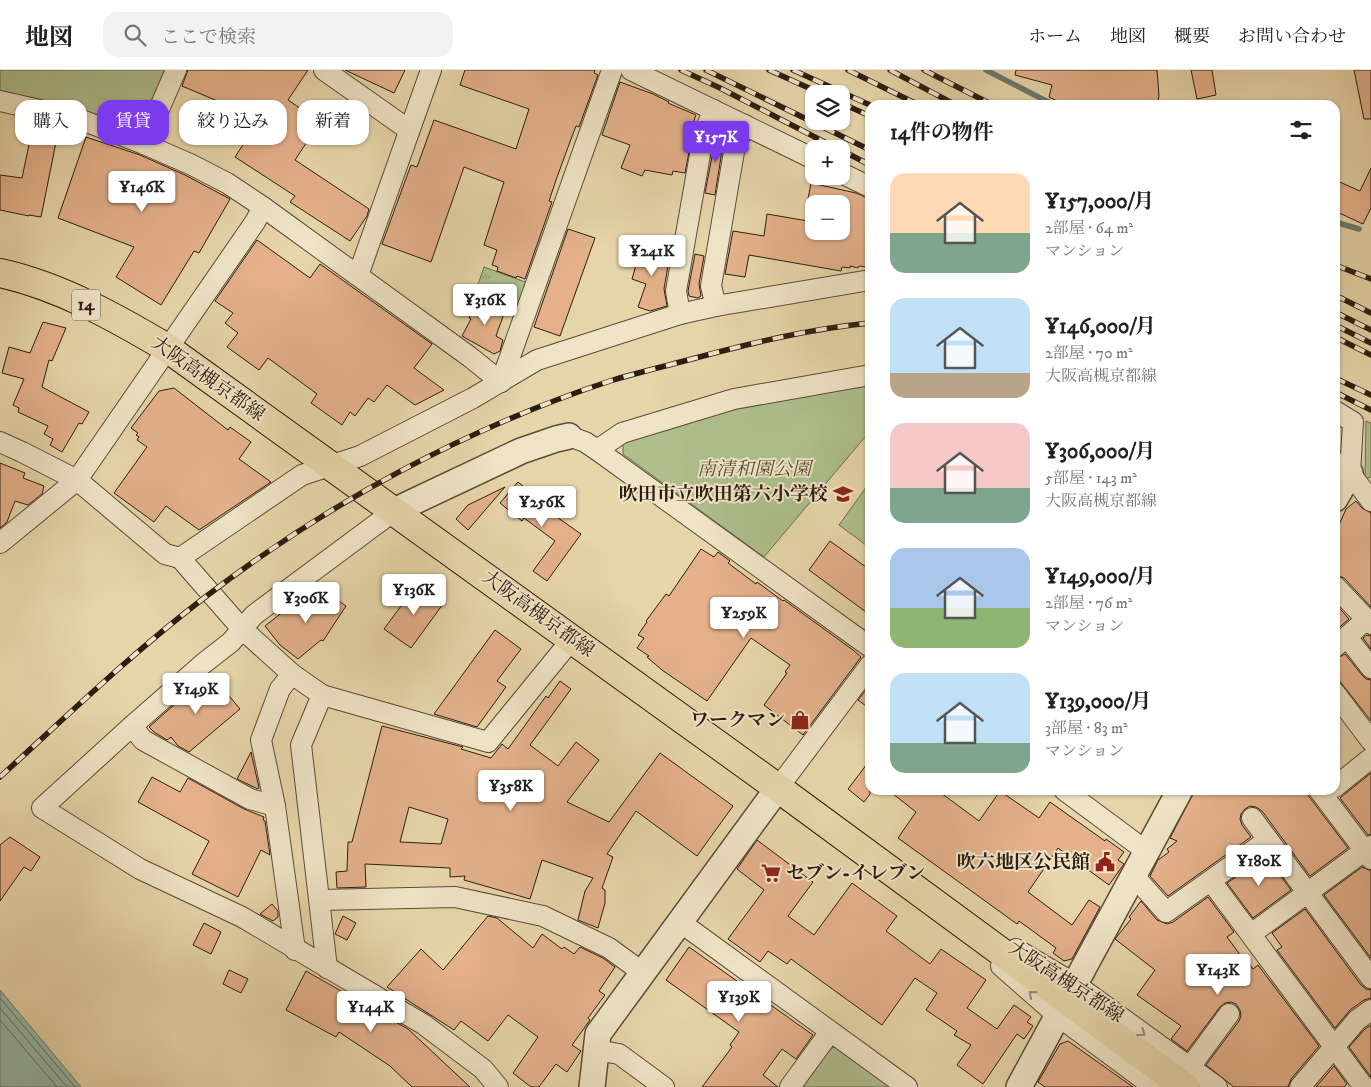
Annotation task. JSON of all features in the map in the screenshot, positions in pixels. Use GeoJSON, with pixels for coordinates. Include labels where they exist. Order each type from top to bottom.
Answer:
{"type":"FeatureCollection","features":[{"type":"Feature","properties":{"kind":"main road","name":"大阪高槻京都線"},"geometry":{"type":"LineString","coordinates":[[0,273],[57,292],[128,325],[167,348],[778,788],[1066,1000],[1187,1077]]}},
{"type":"Feature","properties":{"kind":"street"},"geometry":{"type":"LineString","coordinates":[[163,100],[176,70]]}},
{"type":"Feature","properties":{"kind":"street"},"geometry":{"type":"LineString","coordinates":[[324,70],[409,130]]}},
{"type":"Feature","properties":{"kind":"street"},"geometry":{"type":"LineString","coordinates":[[357,275],[431,70]]}},
{"type":"Feature","properties":{"kind":"street"},"geometry":{"type":"LineString","coordinates":[[501,382],[612,70]]}},
{"type":"Feature","properties":{"kind":"street"},"geometry":{"type":"LineString","coordinates":[[630,70],[805,155]]}},
{"type":"Feature","properties":{"kind":"street"},"geometry":{"type":"LineString","coordinates":[[0,101],[79,118],[97,125]]}},
{"type":"Feature","properties":{"kind":"street"},"geometry":{"type":"LineString","coordinates":[[680,314],[676,291],[704,132],[714,110]]}},
{"type":"Feature","properties":{"kind":"street"},"geometry":{"type":"LineString","coordinates":[[716,306],[710,286],[735,146],[745,125]]}},
{"type":"Feature","properties":{"kind":"street"},"geometry":{"type":"LineString","coordinates":[[146,145],[227,183],[263,207],[470,357],[501,382]]}},
{"type":"Feature","properties":{"kind":"street"},"geometry":{"type":"LineString","coordinates":[[850,177],[865,185]]}},
{"type":"Feature","properties":{"kind":"street"},"geometry":{"type":"LineString","coordinates":[[0,543],[76,480],[255,222],[263,207]]}},
{"type":"Feature","properties":{"kind":"street"},"geometry":{"type":"LineString","coordinates":[[180,558],[302,475],[360,456],[473,398],[537,360],[680,314],[716,306],[865,281]]}},
{"type":"Feature","properties":{"kind":"street"},"geometry":{"type":"LineString","coordinates":[[597,450],[622,433],[734,399],[865,376]]}},
{"type":"Feature","properties":{"kind":"street"},"geometry":{"type":"LineString","coordinates":[[1340,415],[1353,422],[1342,468],[1371,501]]}},
{"type":"Feature","properties":{"kind":"street"},"geometry":{"type":"LineString","coordinates":[[498,1087],[484,1069],[423,1024],[294,950],[242,917],[140,869],[42,808],[132,726],[231,642],[254,615],[394,511],[521,451],[569,436],[585,442],[597,450],[865,644]]}},
{"type":"Feature","properties":{"kind":"street"},"geometry":{"type":"LineString","coordinates":[[0,442],[76,480],[165,554],[180,558],[242,628],[292,674],[322,695],[488,742],[572,639]]}},
{"type":"Feature","properties":{"kind":"street"},"geometry":{"type":"LineString","coordinates":[[1340,591],[1369,622],[1341,642],[1371,668]]}},
{"type":"Feature","properties":{"kind":"street"},"geometry":{"type":"LineString","coordinates":[[592,1087],[598,1034],[865,672]]}},
{"type":"Feature","properties":{"kind":"street"},"geometry":{"type":"LineString","coordinates":[[292,674],[280,689],[261,740],[275,806],[294,950]]}},
{"type":"Feature","properties":{"kind":"street"},"geometry":{"type":"LineString","coordinates":[[322,695],[301,745],[327,968]]}},
{"type":"Feature","properties":{"kind":"street"},"geometry":{"type":"LineString","coordinates":[[1340,700],[1371,741]]}},
{"type":"Feature","properties":{"kind":"street"},"geometry":{"type":"LineString","coordinates":[[132,726],[143,740],[250,799],[275,806]]}},
{"type":"Feature","properties":{"kind":"street"},"geometry":{"type":"LineString","coordinates":[[1340,781],[1371,758]]}},
{"type":"Feature","properties":{"kind":"street"},"geometry":{"type":"LineString","coordinates":[[1071,795],[1146,851]]}},
{"type":"Feature","properties":{"kind":"street"},"geometry":{"type":"LineString","coordinates":[[1019,1087],[1177,795]]}},
{"type":"Feature","properties":{"kind":"street"},"geometry":{"type":"LineString","coordinates":[[1251,934],[1308,892],[1369,852],[1330,795]]}},
{"type":"Feature","properties":{"kind":"street"},"geometry":{"type":"LineString","coordinates":[[1252,818],[1371,978]]}},
{"type":"Feature","properties":{"kind":"street"},"geometry":{"type":"LineString","coordinates":[[1134,876],[1166,912],[1268,840]]}},
{"type":"Feature","properties":{"kind":"street"},"geometry":{"type":"LineString","coordinates":[[1210,881],[1364,1087]]}},
{"type":"Feature","properties":{"kind":"street"},"geometry":{"type":"LineString","coordinates":[[320,900],[455,897],[543,916],[608,948],[642,972]]}},
{"type":"Feature","properties":{"kind":"street"},"geometry":{"type":"LineString","coordinates":[[680,922],[907,1087]]}},
{"type":"Feature","properties":{"kind":"street","name":"大阪高槻京都線"},"geometry":{"type":"LineString","coordinates":[[1066,1000],[1154,1087]]}},
{"type":"Feature","properties":{"kind":"street"},"geometry":{"type":"LineString","coordinates":[[1300,1087],[1357,1020],[1371,1010]]}},
{"type":"Feature","properties":{"kind":"street"},"geometry":{"type":"LineString","coordinates":[[1187,1077],[1229,1014]]}},
{"type":"Feature","properties":{"kind":"street"},"geometry":{"type":"LineString","coordinates":[[790,1087],[830,1032]]}},
{"type":"Feature","properties":{"kind":"street"},"geometry":{"type":"LineString","coordinates":[[596,1050],[619,1054],[664,1087]]}},
{"type":"Feature","properties":{"kind":"street","name":"大阪高槻京都線"},"geometry":{"type":"LineString","coordinates":[[1187,1077],[1217,1087]]}},
{"type":"Feature","properties":{"kind":"green space"},"geometry":{"type":"Polygon","coordinates":[[[0,70],[168,70],[156,100],[97,100],[97,119],[87,116],[87,100],[28,100],[0,92],[0,70]]]}},
{"type":"Feature","properties":{"kind":"green space"},"geometry":{"type":"Polygon","coordinates":[[[484,267],[528,283],[518,312],[474,296],[484,267]]]}},
{"type":"Feature","properties":{"kind":"green space","name":"南清和園公園"},"geometry":{"type":"Polygon","coordinates":[[[865,382],[865,437],[764,557],[623,454],[623,440],[737,405],[865,382]]]}},
{"type":"Feature","properties":{"kind":"green space"},"geometry":{"type":"Polygon","coordinates":[[[1366,421],[1371,423],[1371,477],[1365,479],[1366,421]]]}},
{"type":"Feature","properties":{"kind":"green space"},"geometry":{"type":"Polygon","coordinates":[[[865,489],[865,544],[839,525],[865,489]]]}},
{"type":"Feature","properties":{"kind":"green space"},"geometry":{"type":"Polygon","coordinates":[[[837,1047],[891,1087],[798,1087],[825,1049],[837,1047]]]}},
{"type":"Feature","properties":{"kind":"water"},"geometry":{"type":"Polygon","coordinates":[[[0,990],[81,1087],[0,1087],[0,990]]]}},
{"type":"Feature","properties":{"kind":"building"},"geometry":{"type":"Polygon","coordinates":[[[188,70],[308,70],[288,100],[297,106],[297,145],[305,145],[295,160],[369,209],[367,216],[350,241],[290,202],[295,196],[235,157],[243,145],[287,145],[287,100],[215,100],[182,86],[188,70]]]}},
{"type":"Feature","properties":{"kind":"building"},"geometry":{"type":"Polygon","coordinates":[[[345,70],[405,70],[394,93],[345,70]]]}},
{"type":"Feature","properties":{"kind":"building"},"geometry":{"type":"Polygon","coordinates":[[[465,70],[595,70],[594,73],[598,75],[579,127],[576,126],[556,180],[549,201],[552,202],[525,279],[517,276],[516,278],[497,271],[498,267],[492,265],[497,250],[484,245],[504,182],[464,167],[431,262],[382,244],[411,165],[417,167],[434,120],[516,149],[529,109],[460,85],[465,70]]]}},
{"type":"Feature","properties":{"kind":"building"},"geometry":{"type":"Polygon","coordinates":[[[1016,70],[1157,70],[1159,96],[1158,100],[1055,100],[1049,97],[1052,85],[1015,75],[1016,70]]]}},
{"type":"Feature","properties":{"kind":"building"},"geometry":{"type":"Polygon","coordinates":[[[1191,70],[1212,70],[1216,95],[1197,99],[1191,70]]]}},
{"type":"Feature","properties":{"kind":"building"},"geometry":{"type":"Polygon","coordinates":[[[1354,70],[1371,70],[1371,119],[1364,119],[1354,70]]]}},
{"type":"Feature","properties":{"kind":"building"},"geometry":{"type":"Polygon","coordinates":[[[620,82],[653,94],[668,103],[696,115],[692,126],[694,126],[685,173],[673,171],[672,175],[645,170],[642,176],[621,168],[630,145],[602,135],[620,82]]]}},
{"type":"Feature","properties":{"kind":"building"},"geometry":{"type":"Polygon","coordinates":[[[717,131],[728,133],[723,144],[715,195],[705,193],[717,131]]]}},
{"type":"Feature","properties":{"kind":"building"},"geometry":{"type":"Polygon","coordinates":[[[87,137],[97,141],[97,145],[110,145],[140,155],[185,175],[230,199],[199,253],[194,251],[161,305],[116,277],[134,247],[58,218],[83,145],[87,145],[87,137]]]}},
{"type":"Feature","properties":{"kind":"building"},"geometry":{"type":"Polygon","coordinates":[[[29,145],[55,145],[41,217],[0,210],[0,175],[22,178],[29,145]]]}},
{"type":"Feature","properties":{"kind":"building"},"geometry":{"type":"Polygon","coordinates":[[[1371,168],[1371,208],[1363,224],[1340,213],[1340,182],[1360,191],[1371,168]]]}},
{"type":"Feature","properties":{"kind":"building"},"geometry":{"type":"Polygon","coordinates":[[[811,185],[820,185],[865,197],[865,267],[842,267],[841,271],[749,255],[745,277],[725,274],[733,231],[764,236],[767,214],[805,220],[805,240],[850,240],[850,195],[809,195],[811,185]]]}},
{"type":"Feature","properties":{"kind":"building"},"geometry":{"type":"Polygon","coordinates":[[[568,229],[595,238],[560,336],[534,327],[568,229]]]}},
{"type":"Feature","properties":{"kind":"building"},"geometry":{"type":"Polygon","coordinates":[[[257,240],[310,278],[320,264],[432,344],[414,368],[444,390],[415,405],[387,385],[374,402],[368,398],[355,416],[350,412],[342,425],[311,403],[317,394],[268,358],[259,370],[227,347],[238,333],[225,323],[233,313],[215,301],[257,240]]]}},
{"type":"Feature","properties":{"kind":"building"},"geometry":{"type":"Polygon","coordinates":[[[642,244],[670,254],[664,289],[667,306],[650,311],[638,307],[646,284],[632,279],[642,244]]]}},
{"type":"Feature","properties":{"kind":"building"},"geometry":{"type":"Polygon","coordinates":[[[695,254],[704,256],[699,284],[701,296],[698,298],[689,296],[688,291],[695,254]]]}},
{"type":"Feature","properties":{"kind":"building"},"geometry":{"type":"Polygon","coordinates":[[[476,298],[506,308],[496,336],[503,340],[500,351],[494,354],[462,336],[471,319],[469,318],[476,298]]]}},
{"type":"Feature","properties":{"kind":"building"},"geometry":{"type":"Polygon","coordinates":[[[43,322],[66,328],[52,361],[49,360],[42,387],[89,412],[82,424],[79,423],[62,452],[50,445],[53,439],[44,434],[48,426],[18,412],[19,408],[13,405],[24,379],[2,373],[9,347],[30,353],[43,322]]]}},
{"type":"Feature","properties":{"kind":"building"},"geometry":{"type":"Polygon","coordinates":[[[174,388],[228,430],[230,427],[251,442],[239,459],[271,482],[199,530],[166,506],[154,522],[114,493],[147,447],[137,440],[139,437],[136,435],[138,433],[131,428],[159,391],[174,388]]]}},
{"type":"Feature","properties":{"kind":"building"},"geometry":{"type":"Polygon","coordinates":[[[0,463],[25,473],[23,478],[44,486],[42,494],[28,505],[15,501],[7,522],[0,528],[0,463]]]}},
{"type":"Feature","properties":{"kind":"building"},"geometry":{"type":"Polygon","coordinates":[[[518,482],[540,500],[537,503],[581,534],[547,581],[533,571],[555,541],[524,518],[522,521],[500,503],[518,482]]]}},
{"type":"Feature","properties":{"kind":"building"},"geometry":{"type":"Polygon","coordinates":[[[505,487],[468,530],[456,519],[468,505],[505,487]]]}},
{"type":"Feature","properties":{"kind":"building"},"geometry":{"type":"Polygon","coordinates":[[[1356,501],[1362,508],[1371,513],[1371,607],[1344,578],[1340,576],[1340,523],[1346,509],[1356,501]]]}},
{"type":"Feature","properties":{"kind":"building"},"geometry":{"type":"Polygon","coordinates":[[[830,541],[865,566],[865,611],[809,570],[830,541]]]}},
{"type":"Feature","properties":{"kind":"building"},"geometry":{"type":"Polygon","coordinates":[[[701,549],[714,557],[718,552],[730,561],[728,563],[756,584],[757,582],[784,600],[861,657],[803,735],[764,705],[787,673],[785,672],[790,665],[751,638],[707,701],[662,670],[647,657],[649,656],[637,648],[644,638],[638,635],[646,621],[666,594],[669,596],[701,549]]]}},
{"type":"Feature","properties":{"kind":"building"},"geometry":{"type":"Polygon","coordinates":[[[418,583],[443,604],[411,648],[384,629],[418,583]]]}},
{"type":"Feature","properties":{"kind":"building"},"geometry":{"type":"Polygon","coordinates":[[[318,587],[346,606],[323,641],[321,640],[298,659],[280,645],[265,626],[293,604],[301,613],[318,587]]]}},
{"type":"Feature","properties":{"kind":"building"},"geometry":{"type":"Polygon","coordinates":[[[1340,609],[1349,619],[1340,627],[1340,609]]]}},
{"type":"Feature","properties":{"kind":"building"},"geometry":{"type":"Polygon","coordinates":[[[495,630],[521,649],[497,681],[506,687],[477,727],[434,714],[495,630]]]}},
{"type":"Feature","properties":{"kind":"building"},"geometry":{"type":"Polygon","coordinates":[[[1367,635],[1371,636],[1371,649],[1363,638],[1367,635]]]}},
{"type":"Feature","properties":{"kind":"building"},"geometry":{"type":"Polygon","coordinates":[[[1345,654],[1366,679],[1371,680],[1371,721],[1340,681],[1340,656],[1345,654]]]}},
{"type":"Feature","properties":{"kind":"building"},"geometry":{"type":"Polygon","coordinates":[[[210,673],[240,709],[189,752],[178,746],[171,737],[167,740],[149,727],[210,673]]]}},
{"type":"Feature","properties":{"kind":"building"},"geometry":{"type":"Polygon","coordinates":[[[560,681],[571,689],[530,745],[558,766],[576,742],[599,760],[567,802],[609,822],[660,753],[733,806],[697,856],[636,811],[607,854],[613,857],[602,888],[605,890],[605,903],[598,928],[578,920],[585,891],[593,878],[542,860],[530,899],[464,880],[465,876],[450,877],[450,868],[365,864],[366,887],[337,888],[336,872],[347,871],[348,842],[352,842],[382,726],[463,747],[461,749],[491,758],[502,744],[508,749],[546,696],[548,698],[560,681]],[[409,807],[400,842],[441,844],[448,819],[409,807]]]}},
{"type":"Feature","properties":{"kind":"building"},"geometry":{"type":"Polygon","coordinates":[[[865,691],[865,705],[858,700],[865,691]]]}},
{"type":"Feature","properties":{"kind":"building"},"geometry":{"type":"Polygon","coordinates":[[[251,752],[259,788],[258,789],[237,779],[251,752]]]}},
{"type":"Feature","properties":{"kind":"building"},"geometry":{"type":"Polygon","coordinates":[[[865,767],[865,795],[869,795],[864,802],[848,789],[865,767]]]}},
{"type":"Feature","properties":{"kind":"building"},"geometry":{"type":"Polygon","coordinates":[[[1371,773],[1371,834],[1368,835],[1340,798],[1371,773]]]}},
{"type":"Feature","properties":{"kind":"building"},"geometry":{"type":"Polygon","coordinates":[[[152,777],[180,792],[188,778],[244,809],[264,817],[270,855],[261,850],[238,897],[192,874],[209,841],[138,802],[152,777]]]}},
{"type":"Feature","properties":{"kind":"building"},"geometry":{"type":"Polygon","coordinates":[[[894,795],[944,795],[979,821],[997,795],[1006,795],[1039,818],[1050,802],[1105,841],[1106,839],[1124,852],[1118,860],[1124,864],[1109,885],[1058,848],[1028,892],[1072,925],[1089,900],[1100,907],[1072,959],[1064,961],[1053,953],[1056,948],[1019,921],[1017,924],[898,838],[916,812],[894,795]]]}},
{"type":"Feature","properties":{"kind":"building"},"geometry":{"type":"Polygon","coordinates":[[[1192,795],[1308,795],[1348,848],[1310,876],[1262,811],[1250,806],[1241,814],[1240,819],[1251,837],[1168,896],[1150,876],[1158,860],[1169,852],[1167,849],[1177,841],[1170,838],[1192,795]]]}},
{"type":"Feature","properties":{"kind":"building"},"geometry":{"type":"Polygon","coordinates":[[[10,837],[40,857],[31,871],[24,867],[0,901],[0,845],[10,837]]]}},
{"type":"Feature","properties":{"kind":"building"},"geometry":{"type":"Polygon","coordinates":[[[757,840],[813,882],[788,916],[814,935],[852,883],[897,916],[886,931],[930,964],[941,949],[986,980],[967,1008],[997,1029],[1014,1005],[1031,1017],[1027,1022],[1033,1026],[1024,1039],[1017,1034],[983,1084],[957,1065],[971,1045],[954,1035],[957,1031],[926,1010],[937,993],[915,978],[882,1025],[791,959],[787,964],[768,951],[760,962],[728,939],[764,890],[737,869],[757,840]]]}},
{"type":"Feature","properties":{"kind":"building"},"geometry":{"type":"Polygon","coordinates":[[[1266,856],[1291,890],[1253,918],[1227,883],[1266,856]]]}},
{"type":"Feature","properties":{"kind":"building"},"geometry":{"type":"Polygon","coordinates":[[[1362,867],[1371,871],[1371,958],[1324,895],[1362,867]]]}},
{"type":"Feature","properties":{"kind":"building"},"geometry":{"type":"Polygon","coordinates":[[[1208,897],[1234,932],[1227,937],[1244,960],[1246,959],[1253,969],[1258,965],[1319,1046],[1291,1079],[1288,1087],[1234,1087],[1206,1065],[1239,1021],[1241,1016],[1240,1010],[1236,1004],[1231,1002],[1225,1003],[1220,1007],[1187,1051],[1171,1039],[1181,1026],[1137,995],[1155,970],[1115,939],[1131,919],[1129,917],[1141,901],[1157,920],[1167,924],[1173,922],[1208,897]]]}},
{"type":"Feature","properties":{"kind":"building"},"geometry":{"type":"Polygon","coordinates":[[[272,904],[278,911],[278,917],[273,921],[260,914],[272,904]]]}},
{"type":"Feature","properties":{"kind":"building"},"geometry":{"type":"Polygon","coordinates":[[[1305,909],[1361,985],[1371,990],[1371,998],[1364,1000],[1350,1010],[1335,1028],[1277,950],[1282,947],[1272,933],[1305,909]]]}},
{"type":"Feature","properties":{"kind":"building"},"geometry":{"type":"Polygon","coordinates":[[[343,916],[356,923],[347,940],[335,934],[343,916]]]}},
{"type":"Feature","properties":{"kind":"building"},"geometry":{"type":"Polygon","coordinates":[[[488,916],[497,918],[533,948],[542,934],[562,949],[564,947],[574,954],[580,947],[603,958],[615,967],[599,991],[605,995],[588,1018],[590,1020],[572,1045],[581,1051],[567,1072],[556,1064],[539,1087],[531,1087],[513,1073],[538,1037],[508,1015],[488,1041],[461,1021],[454,1030],[387,987],[421,949],[443,970],[488,916]]]}},
{"type":"Feature","properties":{"kind":"building"},"geometry":{"type":"Polygon","coordinates":[[[204,923],[221,932],[211,954],[193,945],[204,923]]]}},
{"type":"Feature","properties":{"kind":"building"},"geometry":{"type":"Polygon","coordinates":[[[689,947],[813,1035],[796,1059],[782,1049],[763,1075],[778,1087],[702,1087],[732,1047],[730,1045],[739,1032],[666,980],[689,947]]]}},
{"type":"Feature","properties":{"kind":"building"},"geometry":{"type":"Polygon","coordinates":[[[229,970],[248,979],[241,993],[223,984],[229,970]]]}},
{"type":"Feature","properties":{"kind":"building"},"geometry":{"type":"Polygon","coordinates":[[[306,971],[408,1029],[470,1087],[412,1087],[390,1066],[339,1032],[336,1037],[286,1010],[306,971]]]}},
{"type":"Feature","properties":{"kind":"building"},"geometry":{"type":"Polygon","coordinates":[[[1371,1025],[1371,1077],[1349,1047],[1371,1025]]]}},
{"type":"Feature","properties":{"kind":"building"},"geometry":{"type":"Polygon","coordinates":[[[1068,1041],[1133,1087],[1045,1087],[1038,1082],[1060,1044],[1068,1041]]]}},
{"type":"Feature","properties":{"kind":"building"},"geometry":{"type":"Polygon","coordinates":[[[1334,1066],[1347,1084],[1344,1087],[1316,1087],[1334,1066]]]}},
{"type":"Feature","properties":{"kind":"waterway"},"geometry":{"type":"LineString","coordinates":[[986,70],[1044,100]]}},
{"type":"Feature","properties":{"kind":"waterway"},"geometry":{"type":"LineString","coordinates":[[1340,223],[1359,229]]}},
{"type":"Feature","properties":{"kind":"railway"},"geometry":{"type":"LineString","coordinates":[[681,70],[821,140]]}},
{"type":"Feature","properties":{"kind":"railway"},"geometry":{"type":"LineString","coordinates":[[706,70],[865,148]]}},
{"type":"Feature","properties":{"kind":"railway"},"geometry":{"type":"LineString","coordinates":[[769,70],[805,86]]}},
{"type":"Feature","properties":{"kind":"railway"},"geometry":{"type":"LineString","coordinates":[[793,70],[865,103]]}},
{"type":"Feature","properties":{"kind":"railway"},"geometry":{"type":"LineString","coordinates":[[848,70],[909,100]]}},
{"type":"Feature","properties":{"kind":"railway"},"geometry":{"type":"LineString","coordinates":[[890,70],[947,100]]}},
{"type":"Feature","properties":{"kind":"railway"},"geometry":{"type":"LineString","coordinates":[[924,70],[983,100]]}},
{"type":"Feature","properties":{"kind":"railway"},"geometry":{"type":"LineString","coordinates":[[850,107],[865,114]]}},
{"type":"Feature","properties":{"kind":"railway"},"geometry":{"type":"LineString","coordinates":[[850,155],[865,162]]}},
{"type":"Feature","properties":{"kind":"railway"},"geometry":{"type":"LineString","coordinates":[[1340,267],[1371,279]]}},
{"type":"Feature","properties":{"kind":"railway"},"geometry":{"type":"LineString","coordinates":[[1340,298],[1371,313]]}},
{"type":"Feature","properties":{"kind":"railway"},"geometry":{"type":"LineString","coordinates":[[1340,314],[1371,330]]}},
{"type":"Feature","properties":{"kind":"railway"},"geometry":{"type":"LineString","coordinates":[[0,777],[125,663],[177,619],[250,564],[347,501],[449,446],[556,400],[610,381],[778,338],[865,324]]}},
{"type":"Feature","properties":{"kind":"railway"},"geometry":{"type":"LineString","coordinates":[[1340,328],[1371,343]]}},
{"type":"Feature","properties":{"kind":"railway"},"geometry":{"type":"LineString","coordinates":[[1340,340],[1371,355]]}},
{"type":"Feature","properties":{"kind":"railway"},"geometry":{"type":"LineString","coordinates":[[1340,380],[1371,395]]}},
{"type":"Feature","properties":{"kind":"railway"},"geometry":{"type":"LineString","coordinates":[[1340,394],[1371,410]]}},
{"type":"Feature","properties":{"kind":"place","name":"吹田市立吹田第六小学校"},"geometry":{"type":"Point","coordinates":[843,494]}},
{"type":"Feature","properties":{"kind":"place","name":"ワークマン"},"geometry":{"type":"Point","coordinates":[800,720]}},
{"type":"Feature","properties":{"kind":"place","name":"吹六地区公民館"},"geometry":{"type":"Point","coordinates":[1105,862]}},
{"type":"Feature","properties":{"kind":"place","name":"セブン-イレブン"},"geometry":{"type":"Point","coordinates":[771,873]}}]}
